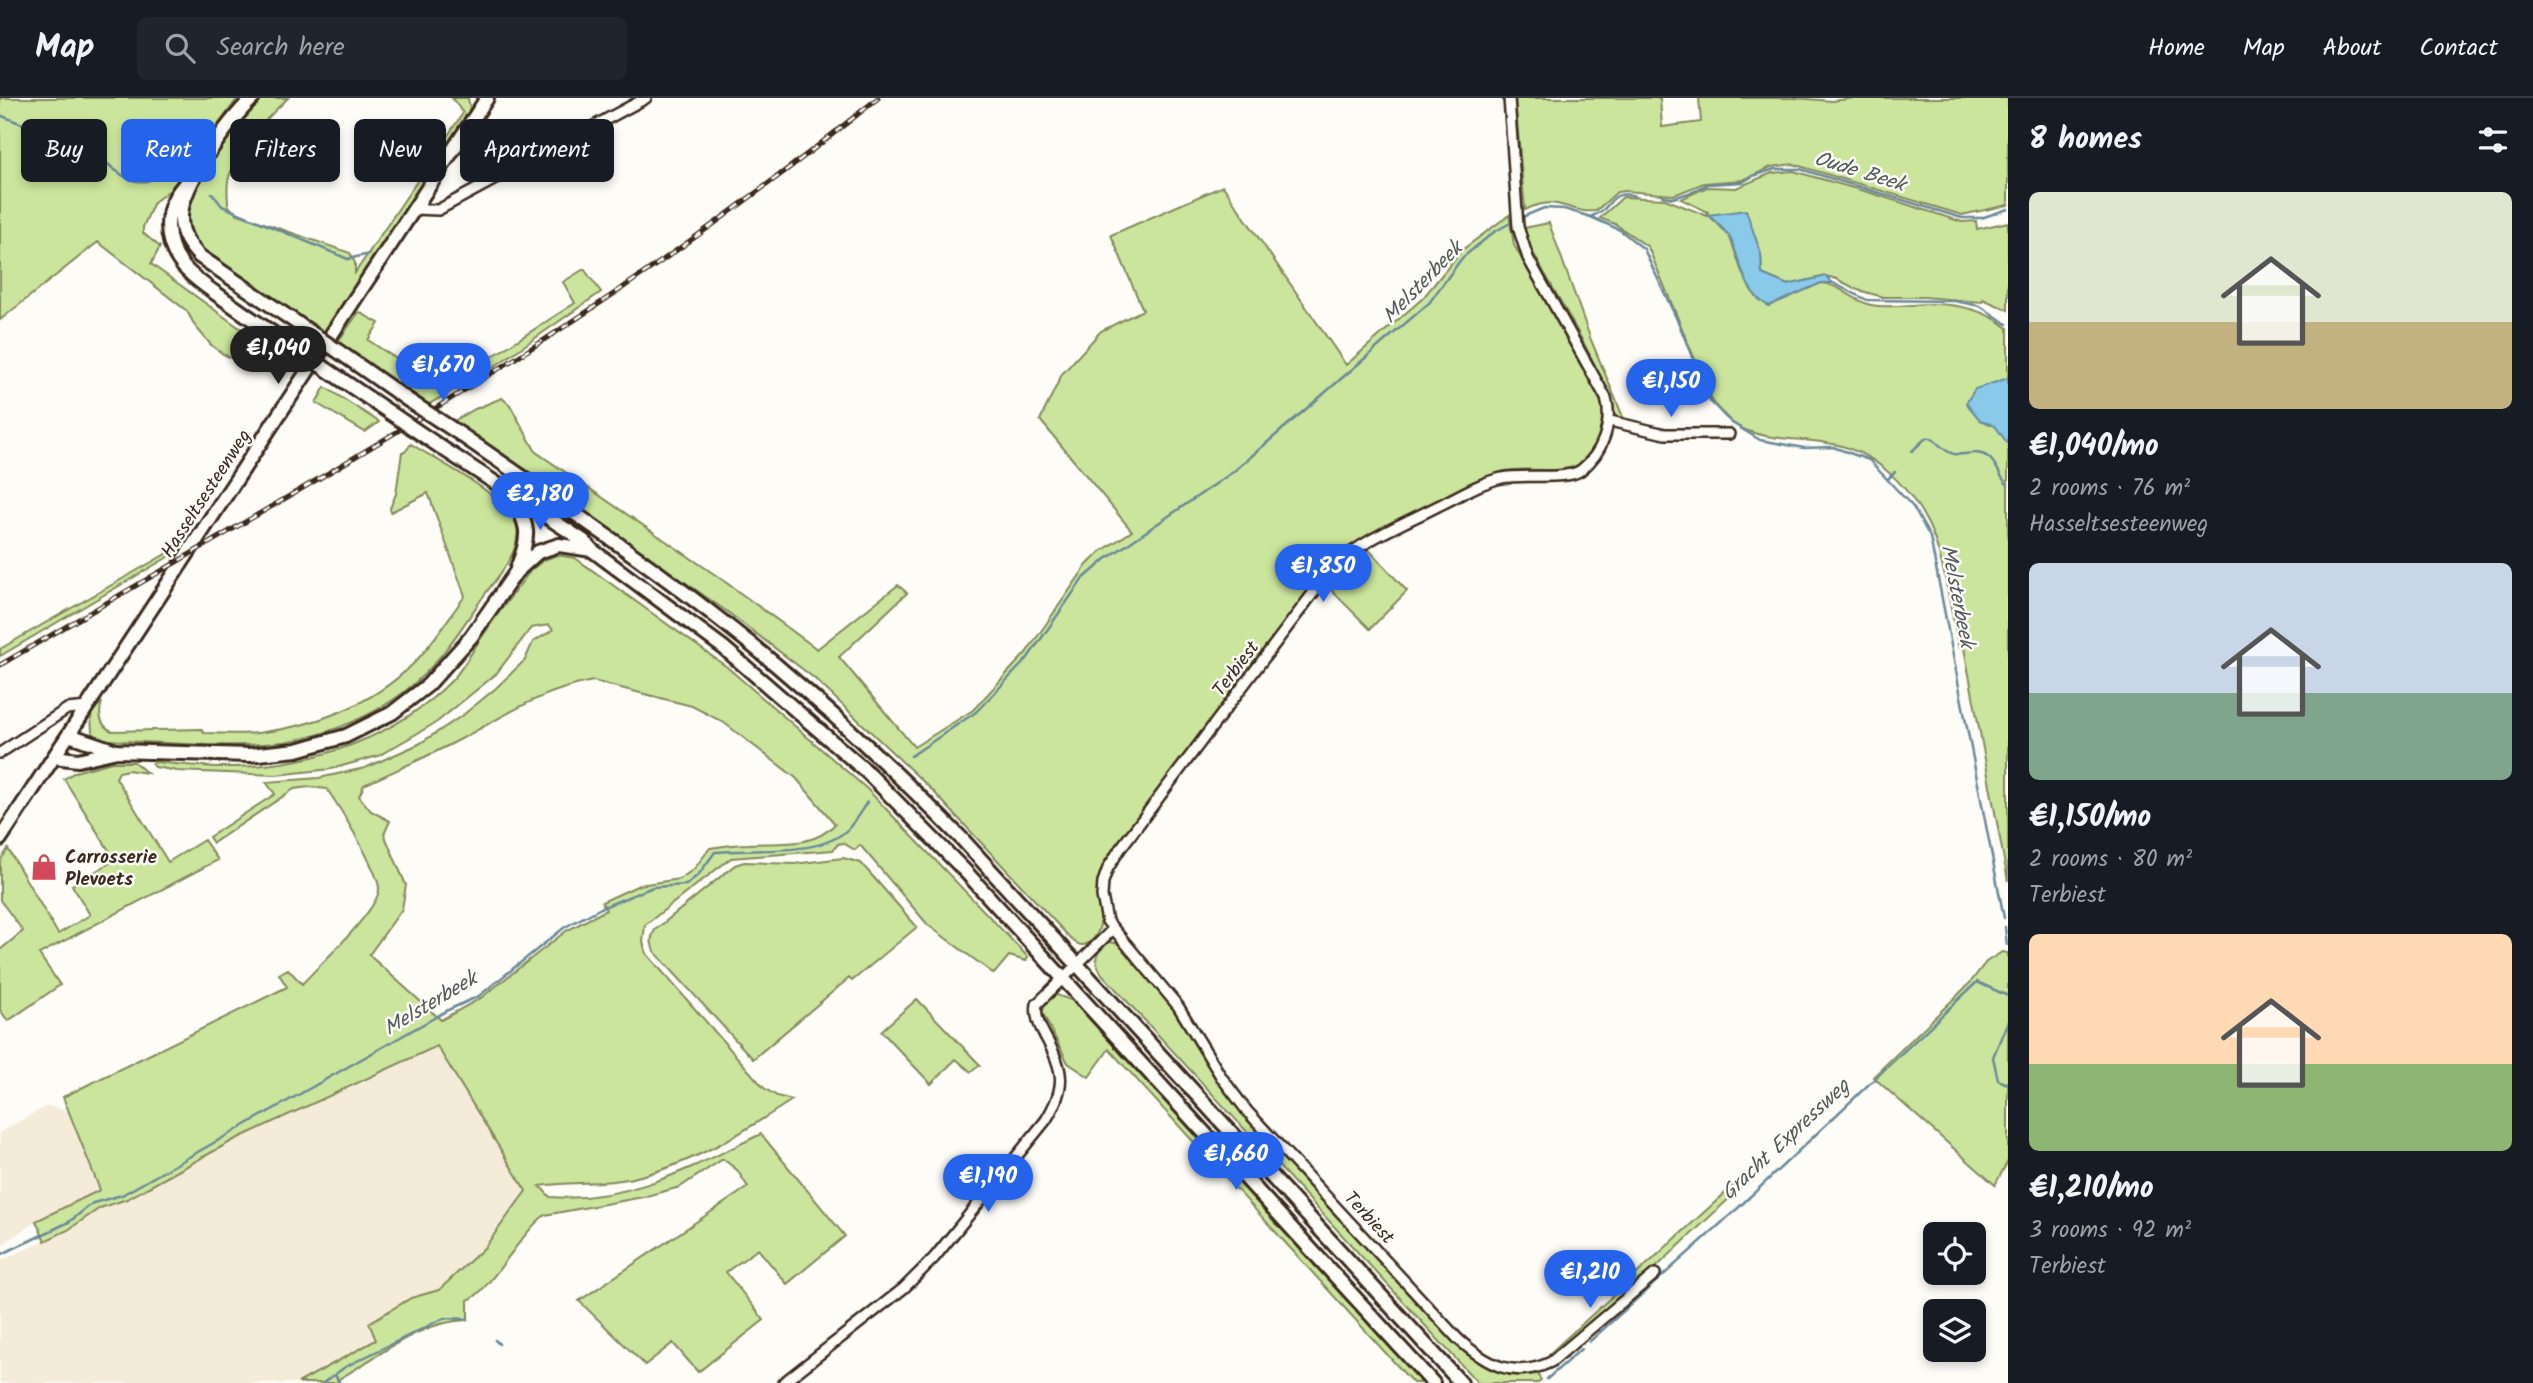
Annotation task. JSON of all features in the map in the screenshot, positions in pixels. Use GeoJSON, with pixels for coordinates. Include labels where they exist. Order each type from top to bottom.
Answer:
{"type":"FeatureCollection","features":[{"type":"Feature","properties":{"kind":"main road"},"geometry":{"type":"LineString","coordinates":[[216,144],[229,124],[253,98]]}},
{"type":"Feature","properties":{"kind":"main road","name":"Hasseltsesteenweg"},"geometry":{"type":"LineString","coordinates":[[0,839],[487,98]]}},
{"type":"Feature","properties":{"kind":"main road"},"geometry":{"type":"LineString","coordinates":[[187,182],[173,199],[169,215],[169,235],[183,267],[233,306],[504,490],[584,541],[592,550],[724,648],[789,701],[867,772],[965,871],[1433,1383]]}},
{"type":"Feature","properties":{"kind":"main road"},"geometry":{"type":"LineString","coordinates":[[192,182],[184,200],[181,217],[188,244],[199,256],[586,521],[725,624],[820,703],[895,772],[962,839],[1078,964],[1461,1383]]}},
{"type":"Feature","properties":{"kind":"main road"},"geometry":{"type":"LineString","coordinates":[[504,490],[522,514],[527,533],[527,544],[516,572]]}},
{"type":"Feature","properties":{"kind":"main road"},"geometry":{"type":"LineString","coordinates":[[54,757],[78,760],[117,751],[249,755],[297,750],[346,736],[392,713],[428,685],[471,637],[516,572],[538,552],[548,547],[568,545],[592,550]]}},
{"type":"Feature","properties":{"kind":"main road"},"geometry":{"type":"LineString","coordinates":[[69,735],[117,751]]}},
{"type":"Feature","properties":{"kind":"street"},"geometry":{"type":"LineString","coordinates":[[414,209],[438,210],[646,98]]}},
{"type":"Feature","properties":{"kind":"street"},"geometry":{"type":"LineString","coordinates":[[1508,98],[1518,227],[1528,258],[1606,398],[1610,421],[1665,434],[1729,434]]}},
{"type":"Feature","properties":{"kind":"street","name":"Terbiest"},"geometry":{"type":"LineString","coordinates":[[1610,421],[1604,438],[1581,470],[1564,474],[1521,475],[1486,482],[1370,541],[1347,554],[1332,568],[1108,868],[1102,896],[1105,915],[1112,930],[1178,1006],[1222,1078],[1247,1111],[1458,1339],[1478,1357],[1501,1368],[1538,1368],[1566,1350],[1654,1274]]}},
{"type":"Feature","properties":{"kind":"street"},"geometry":{"type":"LineString","coordinates":[[0,753],[67,709],[88,707]]}},
{"type":"Feature","properties":{"kind":"street"},"geometry":{"type":"LineString","coordinates":[[783,1383],[904,1288],[934,1258],[1046,1120],[1055,1106],[1062,1081],[1056,1055],[1037,1019],[1036,1009],[1046,993],[1112,930]]}},
{"type":"Feature","properties":{"kind":"shaded area"},"geometry":{"type":"Polygon","coordinates":[[[436,1045],[526,1191],[485,1247],[439,1290],[411,1298],[369,1323],[377,1340],[298,1383],[0,1383],[0,1261],[68,1230],[100,1208],[127,1199],[234,1140],[436,1045]]]}},
{"type":"Feature","properties":{"kind":"shaded area"},"geometry":{"type":"Polygon","coordinates":[[[47,1106],[68,1111],[100,1190],[36,1221],[0,1246],[0,1132],[47,1106]]]}},
{"type":"Feature","properties":{"kind":"green space"},"geometry":{"type":"Polygon","coordinates":[[[0,98],[238,98],[216,128],[216,119],[121,119],[121,182],[176,182],[154,202],[143,227],[143,233],[160,247],[151,264],[291,365],[282,375],[223,354],[211,345],[195,326],[187,311],[98,242],[0,320],[0,98]]]}},
{"type":"Feature","properties":{"kind":"green space"},"geometry":{"type":"Polygon","coordinates":[[[263,98],[288,98],[267,119],[245,119],[263,98]]]}},
{"type":"Feature","properties":{"kind":"green space"},"geometry":{"type":"Polygon","coordinates":[[[452,98],[468,98],[471,114],[468,119],[460,119],[460,130],[446,151],[446,138],[463,113],[452,98]]]}},
{"type":"Feature","properties":{"kind":"green space"},"geometry":{"type":"Polygon","coordinates":[[[1515,98],[1660,98],[1662,127],[1701,122],[1699,98],[1795,98],[1832,101],[1855,98],[2008,98],[2008,205],[1962,215],[1793,164],[1771,167],[1743,180],[1704,183],[1674,195],[1617,192],[1596,211],[1546,203],[1525,210],[1515,98]]]}},
{"type":"Feature","properties":{"kind":"green space"},"geometry":{"type":"Polygon","coordinates":[[[230,137],[228,205],[235,213],[350,253],[355,263],[355,273],[416,182],[426,182],[324,334],[203,251],[192,236],[186,217],[188,205],[199,182],[216,182],[216,156],[230,137]]]}},
{"type":"Feature","properties":{"kind":"green space"},"geometry":{"type":"Polygon","coordinates":[[[1793,171],[1962,222],[1976,221],[1977,229],[2008,222],[2008,310],[1983,299],[1982,302],[1883,297],[1826,276],[1788,285],[1762,274],[1761,254],[1723,214],[1710,215],[1730,237],[1743,275],[1768,306],[1821,283],[1834,286],[1871,305],[1951,305],[1981,312],[2008,328],[2008,881],[1964,648],[1959,648],[1934,537],[1921,511],[1894,477],[1858,452],[1827,443],[1753,433],[1737,426],[1723,415],[1711,398],[1648,247],[1615,224],[1600,218],[1623,197],[1665,199],[1707,216],[1708,212],[1681,199],[1707,187],[1736,188],[1772,173],[1793,171]]]}},
{"type":"Feature","properties":{"kind":"green space"},"geometry":{"type":"Polygon","coordinates":[[[1223,186],[1346,365],[1423,298],[1462,250],[1509,215],[1514,245],[1600,400],[1606,415],[1605,425],[1600,438],[1579,465],[1561,469],[1504,471],[1480,479],[1368,538],[1326,568],[1105,861],[1098,888],[1099,929],[1091,941],[1084,945],[1072,940],[932,790],[814,678],[729,613],[454,421],[502,398],[510,405],[536,452],[717,576],[817,649],[898,585],[907,593],[839,657],[914,747],[973,710],[1026,653],[1087,565],[1100,552],[1132,531],[1040,420],[1062,374],[1101,331],[1143,310],[1111,235],[1223,186]]]}},
{"type":"Feature","properties":{"kind":"green space"},"geometry":{"type":"Polygon","coordinates":[[[1549,223],[1622,419],[1616,417],[1587,349],[1527,241],[1524,228],[1549,223]]]}},
{"type":"Feature","properties":{"kind":"green space"},"geometry":{"type":"Polygon","coordinates":[[[584,269],[601,292],[488,371],[429,404],[337,343],[359,312],[379,323],[368,340],[442,389],[575,303],[563,282],[584,269]]]}},
{"type":"Feature","properties":{"kind":"green space"},"geometry":{"type":"Polygon","coordinates":[[[325,387],[379,422],[365,432],[316,403],[325,387]]]}},
{"type":"Feature","properties":{"kind":"green space"},"geometry":{"type":"Polygon","coordinates":[[[411,444],[482,488],[507,509],[517,526],[514,550],[505,567],[448,646],[417,682],[383,706],[360,718],[313,736],[291,741],[193,745],[100,739],[92,732],[91,713],[102,702],[101,719],[112,731],[202,729],[204,733],[245,734],[279,730],[321,719],[361,702],[380,691],[413,664],[465,596],[428,493],[391,512],[402,452],[411,444]]]}},
{"type":"Feature","properties":{"kind":"green space"},"geometry":{"type":"Polygon","coordinates":[[[178,547],[180,550],[0,656],[0,649],[178,547]]]}},
{"type":"Feature","properties":{"kind":"green space"},"geometry":{"type":"Polygon","coordinates":[[[1368,549],[1407,591],[1370,629],[1324,583],[1337,568],[1368,549]]]}},
{"type":"Feature","properties":{"kind":"green space"},"geometry":{"type":"Polygon","coordinates":[[[557,555],[575,558],[727,667],[867,789],[1028,957],[1026,961],[1009,956],[994,974],[928,925],[860,845],[855,850],[843,843],[833,850],[731,858],[645,925],[643,942],[646,953],[764,1088],[777,1096],[792,1100],[715,1146],[675,1165],[621,1180],[540,1186],[550,1197],[607,1194],[633,1188],[685,1170],[761,1134],[845,1236],[787,1284],[758,1249],[726,1272],[764,1320],[698,1372],[673,1343],[645,1365],[579,1301],[748,1187],[737,1170],[723,1159],[680,1187],[643,1197],[545,1215],[485,1287],[468,1300],[468,1320],[432,1326],[416,1333],[337,1380],[339,1383],[298,1383],[376,1340],[369,1323],[411,1298],[439,1290],[485,1247],[526,1191],[437,1046],[234,1140],[127,1199],[100,1208],[68,1230],[45,1241],[36,1221],[100,1190],[63,1097],[287,987],[279,974],[288,969],[302,984],[347,938],[369,910],[379,889],[377,880],[357,838],[327,789],[294,789],[213,843],[209,837],[275,794],[266,782],[319,778],[365,768],[419,744],[463,715],[495,689],[525,660],[533,642],[553,630],[549,625],[531,628],[496,674],[437,722],[378,756],[331,769],[276,775],[177,771],[152,764],[224,767],[295,761],[324,754],[381,732],[432,699],[454,678],[531,570],[544,560],[557,555]],[[593,681],[574,685],[525,704],[449,745],[364,785],[359,796],[371,811],[390,821],[384,834],[406,885],[402,909],[369,955],[441,1020],[481,998],[566,931],[606,910],[602,902],[639,885],[680,879],[694,869],[710,848],[806,841],[826,832],[835,824],[796,778],[723,722],[692,706],[593,681]]]}},
{"type":"Feature","properties":{"kind":"green space"},"geometry":{"type":"Polygon","coordinates":[[[112,762],[134,762],[147,773],[128,770],[119,772],[116,778],[168,862],[204,840],[218,860],[39,954],[60,985],[8,1021],[0,1010],[0,950],[23,931],[0,900],[0,861],[8,849],[58,934],[90,915],[72,885],[115,860],[64,779],[75,772],[112,762]]]}},
{"type":"Feature","properties":{"kind":"green space"},"geometry":{"type":"Polygon","coordinates":[[[843,858],[861,863],[917,927],[852,981],[849,978],[753,1059],[654,951],[653,933],[735,865],[744,862],[794,864],[843,858]]]}},
{"type":"Feature","properties":{"kind":"green space"},"geometry":{"type":"Polygon","coordinates":[[[1110,942],[1123,945],[1183,1018],[1218,1079],[1243,1113],[1459,1346],[1495,1371],[1514,1375],[1538,1374],[1541,1381],[1478,1383],[1102,974],[1097,965],[1097,956],[1110,942]]]}},
{"type":"Feature","properties":{"kind":"green space"},"geometry":{"type":"Polygon","coordinates":[[[2002,952],[2008,953],[2008,1161],[1995,1185],[1873,1077],[1969,984],[1986,962],[2002,952]]]}},
{"type":"Feature","properties":{"kind":"green space"},"geometry":{"type":"Polygon","coordinates":[[[1057,995],[1073,1001],[1423,1383],[1413,1383],[1109,1049],[1089,1077],[1068,1063],[1042,1012],[1047,1000],[1057,995]]]}},
{"type":"Feature","properties":{"kind":"green space"},"geometry":{"type":"Polygon","coordinates":[[[917,999],[980,1065],[971,1072],[956,1059],[931,1084],[881,1031],[917,999]]]}},
{"type":"Feature","properties":{"kind":"green space"},"geometry":{"type":"Polygon","coordinates":[[[1747,1173],[1751,1178],[1630,1292],[1551,1356],[1549,1354],[1747,1173]]]}},
{"type":"Feature","properties":{"kind":"water"},"geometry":{"type":"Polygon","coordinates":[[[1746,210],[1761,254],[1762,274],[1788,285],[1826,276],[1833,283],[1821,283],[1769,306],[1761,301],[1744,277],[1729,237],[1708,215],[1746,210]]]}},
{"type":"Feature","properties":{"kind":"water"},"geometry":{"type":"Polygon","coordinates":[[[2008,378],[2008,444],[1995,426],[1980,420],[1966,403],[1975,389],[2008,378]]]}},
{"type":"Feature","properties":{"kind":"waterway"},"geometry":{"type":"LineString","coordinates":[[0,115],[93,153],[121,174]]}},
{"type":"Feature","properties":{"kind":"waterway","name":"Oude Beek"},"geometry":{"type":"LineString","coordinates":[[1662,196],[1673,198],[1708,184],[1743,182],[1775,169],[1800,169],[1962,218],[1981,218],[2008,209]]}},
{"type":"Feature","properties":{"kind":"waterway"},"geometry":{"type":"LineString","coordinates":[[212,193],[222,206],[348,259],[369,254]]}},
{"type":"Feature","properties":{"kind":"waterway","name":"Oude Beek"},"geometry":{"type":"LineString","coordinates":[[1592,216],[1604,209],[1615,197],[1635,196]]}},
{"type":"Feature","properties":{"kind":"waterway","name":"Melsterbeek"},"geometry":{"type":"LineString","coordinates":[[1520,218],[1544,208],[1564,209],[1620,230],[1644,249],[1679,324],[1710,401],[1732,423],[1760,440],[1804,448],[1833,447],[1869,460],[1913,507],[1930,537],[2004,918]]}},
{"type":"Feature","properties":{"kind":"waterway","name":"Melsterbeek"},"geometry":{"type":"LineString","coordinates":[[911,756],[976,712],[1027,659],[1082,580],[1106,559],[1233,472],[1429,303],[1462,258],[1494,232],[1514,221]]}},
{"type":"Feature","properties":{"kind":"waterway"},"geometry":{"type":"LineString","coordinates":[[1833,283],[1867,300],[1955,301],[1980,306],[2007,324]]}},
{"type":"Feature","properties":{"kind":"waterway"},"geometry":{"type":"LineString","coordinates":[[1912,451],[1926,438],[1931,438],[1950,453],[1984,455],[1994,463],[2008,485]]}},
{"type":"Feature","properties":{"kind":"waterway"},"geometry":{"type":"LineString","coordinates":[[1888,479],[1895,472]]}},
{"type":"Feature","properties":{"kind":"waterway","name":"Melsterbeek"},"geometry":{"type":"LineString","coordinates":[[0,1255],[69,1222],[93,1203],[122,1195],[448,1010],[479,996],[565,927],[601,908],[653,887],[686,885],[699,874],[715,852],[785,850],[821,844],[848,829],[867,802]]}},
{"type":"Feature","properties":{"kind":"waterway","name":"Melsterbeek"},"geometry":{"type":"LineString","coordinates":[[2005,927],[2007,945]]}},
{"type":"Feature","properties":{"kind":"waterway","name":"Gracht Expressweg"},"geometry":{"type":"LineString","coordinates":[[1589,1342],[1737,1209],[1977,982],[2008,996]]}},
{"type":"Feature","properties":{"kind":"waterway"},"geometry":{"type":"LineString","coordinates":[[2008,1021],[1993,1057],[1998,1080],[2008,1084]]}},
{"type":"Feature","properties":{"kind":"waterway"},"geometry":{"type":"LineString","coordinates":[[323,1383],[345,1367],[444,1318],[468,1319]]}},
{"type":"Feature","properties":{"kind":"waterway"},"geometry":{"type":"LineString","coordinates":[[495,1340],[499,1344]]}},
{"type":"Feature","properties":{"kind":"waterway","name":"Gracht Expressweg"},"geometry":{"type":"LineString","coordinates":[[1547,1379],[1581,1349]]}},
{"type":"Feature","properties":{"kind":"waterway"},"geometry":{"type":"LineString","coordinates":[[335,1375],[340,1383]]}},
{"type":"Feature","properties":{"kind":"railway"},"geometry":{"type":"LineString","coordinates":[[0,665],[342,465],[544,340],[715,223],[878,98]]}},
{"type":"Feature","properties":{"kind":"place","name":"Carrosserie Plevoets"},"geometry":{"type":"Point","coordinates":[44,867]}}]}
